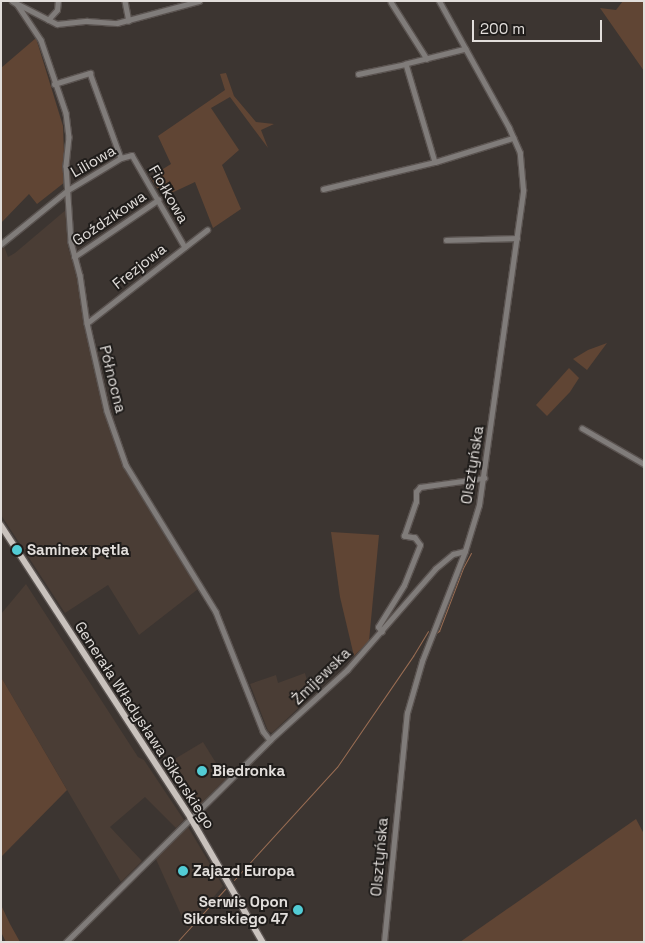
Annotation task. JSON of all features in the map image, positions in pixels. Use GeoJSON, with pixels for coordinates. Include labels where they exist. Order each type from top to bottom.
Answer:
{"type":"FeatureCollection","features":[{"type":"Feature","properties":{"kind":"main road","name":"Generała Władysława Sikorskiego"},"geometry":{"type":"LineString","coordinates":[[1,525],[190,818],[263,942]]}},
{"type":"Feature","properties":{"kind":"street"},"geometry":{"type":"LineString","coordinates":[[48,20],[57,10],[58,1]]}},
{"type":"Feature","properties":{"kind":"street"},"geometry":{"type":"LineString","coordinates":[[125,1],[129,21]]}},
{"type":"Feature","properties":{"kind":"street"},"geometry":{"type":"LineString","coordinates":[[16,2],[57,24],[87,21],[117,23],[199,1]]}},
{"type":"Feature","properties":{"kind":"street","name":"Olsztyńska"},"geometry":{"type":"LineString","coordinates":[[384,942],[407,713],[422,661],[465,551],[478,511],[524,180],[520,152],[439,1]]}},
{"type":"Feature","properties":{"kind":"street","name":"Północna"},"geometry":{"type":"LineString","coordinates":[[16,2],[41,40],[68,122],[70,137],[66,166],[74,257],[80,275],[87,323],[103,399],[124,459],[216,612],[263,731],[270,740]]}},
{"type":"Feature","properties":{"kind":"street"},"geometry":{"type":"LineString","coordinates":[[391,2],[427,59]]}},
{"type":"Feature","properties":{"kind":"street"},"geometry":{"type":"LineString","coordinates":[[358,74],[466,49]]}},
{"type":"Feature","properties":{"kind":"street"},"geometry":{"type":"LineString","coordinates":[[406,64],[435,162]]}},
{"type":"Feature","properties":{"kind":"street"},"geometry":{"type":"LineString","coordinates":[[54,84],[90,73],[121,158]]}},
{"type":"Feature","properties":{"kind":"street"},"geometry":{"type":"LineString","coordinates":[[323,189],[435,162],[513,138]]}},
{"type":"Feature","properties":{"kind":"street","name":"Liliowa"},"geometry":{"type":"LineString","coordinates":[[1,244],[68,190],[121,158],[132,155]]}},
{"type":"Feature","properties":{"kind":"street","name":"Fiołkowa"},"geometry":{"type":"LineString","coordinates":[[132,155],[185,247]]}},
{"type":"Feature","properties":{"kind":"street","name":"Goździkowa"},"geometry":{"type":"LineString","coordinates":[[74,257],[158,200]]}},
{"type":"Feature","properties":{"kind":"street","name":"Frezjowa"},"geometry":{"type":"LineString","coordinates":[[87,323],[207,230]]}},
{"type":"Feature","properties":{"kind":"street"},"geometry":{"type":"LineString","coordinates":[[446,240],[517,238]]}},
{"type":"Feature","properties":{"kind":"street"},"geometry":{"type":"LineString","coordinates":[[582,428],[644,464]]}},
{"type":"Feature","properties":{"kind":"street"},"geometry":{"type":"LineString","coordinates":[[382,632],[378,627],[404,585],[420,545],[415,538],[404,536],[416,502],[416,492],[420,487],[484,478]]}},
{"type":"Feature","properties":{"kind":"street","name":"Żmijewska"},"geometry":{"type":"LineString","coordinates":[[66,942],[270,740],[347,670],[435,569],[453,554],[465,551]]}},
{"type":"Feature","properties":{"kind":"shaded area"},"geometry":{"type":"Polygon","coordinates":[[[623,1],[644,1],[644,71],[600,8],[616,10],[623,1]]]}},
{"type":"Feature","properties":{"kind":"shaded area"},"geometry":{"type":"Polygon","coordinates":[[[36,38],[63,126],[65,182],[37,204],[29,194],[1,223],[1,68],[36,38]]]}},
{"type":"Feature","properties":{"kind":"shaded area"},"geometry":{"type":"Polygon","coordinates":[[[226,73],[234,96],[256,122],[274,124],[261,130],[268,148],[230,97],[211,108],[239,150],[222,165],[241,209],[213,228],[195,182],[163,197],[150,177],[171,164],[158,136],[225,90],[220,74],[226,73]]]}},
{"type":"Feature","properties":{"kind":"shaded area"},"geometry":{"type":"Polygon","coordinates":[[[67,209],[68,247],[80,285],[102,400],[123,461],[202,586],[139,635],[108,585],[65,613],[1,515],[1,247],[4,246],[8,257],[15,253],[67,209]]]}},
{"type":"Feature","properties":{"kind":"shaded area"},"geometry":{"type":"Polygon","coordinates":[[[607,343],[587,370],[573,359],[588,350],[607,343]]]}},
{"type":"Feature","properties":{"kind":"shaded area"},"geometry":{"type":"Polygon","coordinates":[[[569,368],[579,378],[570,392],[547,416],[536,405],[569,368]]]}},
{"type":"Feature","properties":{"kind":"shaded area"},"geometry":{"type":"Polygon","coordinates":[[[331,532],[379,535],[369,641],[354,656],[340,597],[331,532]]]}},
{"type":"Feature","properties":{"kind":"shaded area"},"geometry":{"type":"Polygon","coordinates":[[[26,584],[138,757],[144,760],[184,820],[176,828],[145,797],[110,827],[142,861],[121,882],[1,677],[1,614],[26,584]]]}},
{"type":"Feature","properties":{"kind":"shaded area"},"geometry":{"type":"Polygon","coordinates":[[[305,673],[311,696],[272,733],[268,731],[250,684],[276,675],[278,683],[305,673]]]}},
{"type":"Feature","properties":{"kind":"shaded area"},"geometry":{"type":"Polygon","coordinates":[[[1,677],[67,790],[1,857],[1,677]]]}},
{"type":"Feature","properties":{"kind":"shaded area"},"geometry":{"type":"Polygon","coordinates":[[[203,742],[226,779],[194,811],[163,766],[203,742]]]}},
{"type":"Feature","properties":{"kind":"shaded area"},"geometry":{"type":"Polygon","coordinates":[[[636,819],[644,834],[644,942],[460,942],[636,819]]]}},
{"type":"Feature","properties":{"kind":"shaded area"},"geometry":{"type":"Polygon","coordinates":[[[188,827],[223,886],[187,928],[155,857],[188,827]]]}},
{"type":"Feature","properties":{"kind":"shaded area"},"geometry":{"type":"Polygon","coordinates":[[[1,905],[20,942],[6,942],[1,932],[1,905]]]}},
{"type":"Feature","properties":{"kind":"waterway"},"geometry":{"type":"LineString","coordinates":[[436,633],[439,631],[463,568],[471,553]]}},
{"type":"Feature","properties":{"kind":"waterway"},"geometry":{"type":"LineString","coordinates":[[234,880],[337,767],[428,631]]}},
{"type":"Feature","properties":{"kind":"waterway"},"geometry":{"type":"LineString","coordinates":[[177,942],[225,889]]}},
{"type":"Feature","properties":{"kind":"place","name":"Saminex pętla"},"geometry":{"type":"Point","coordinates":[17,550]}},
{"type":"Feature","properties":{"kind":"place","name":"Biedronka"},"geometry":{"type":"Point","coordinates":[202,771]}},
{"type":"Feature","properties":{"kind":"place","name":"Zajazd Europa"},"geometry":{"type":"Point","coordinates":[183,871]}},
{"type":"Feature","properties":{"kind":"place","name":"Serwis Opon Sikorskiego 47"},"geometry":{"type":"Point","coordinates":[298,910]}}]}
